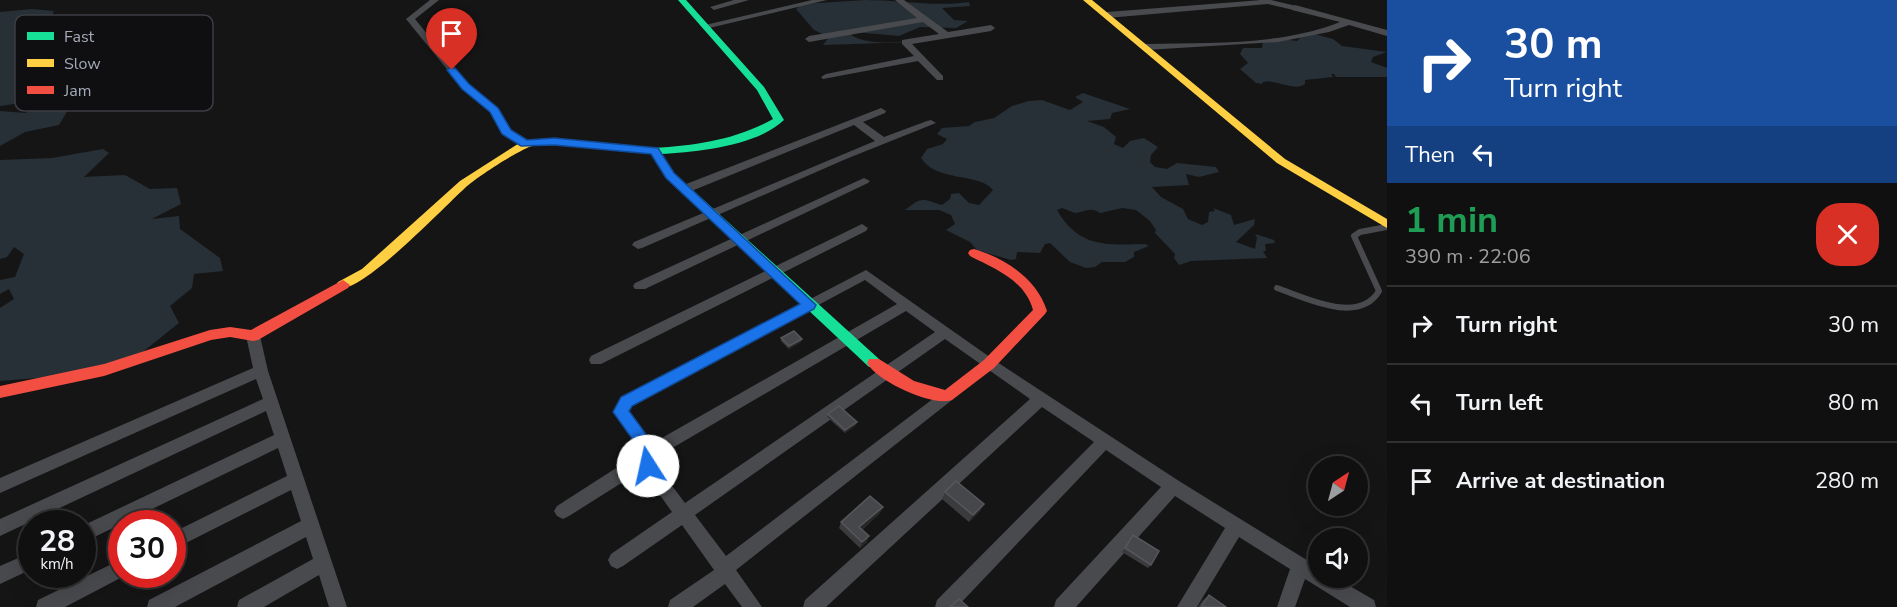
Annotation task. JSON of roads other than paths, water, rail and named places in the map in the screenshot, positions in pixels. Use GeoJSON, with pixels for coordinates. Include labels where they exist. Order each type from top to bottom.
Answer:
{"type":"FeatureCollection","features":[{"type":"Feature","properties":{"kind":"street"},"geometry":{"type":"LineString","coordinates":[[435,0],[414,14],[411,19],[466,87],[495,111],[506,132],[525,144]]}},
{"type":"Feature","properties":{"kind":"street"},"geometry":{"type":"LineString","coordinates":[[0,392],[104,370],[210,335],[230,332],[254,336],[367,272],[464,183],[525,144],[554,141],[654,151],[716,146],[752,134],[779,120],[760,89],[682,0]]}},
{"type":"Feature","properties":{"kind":"street"},"geometry":{"type":"LineString","coordinates":[[714,7],[745,0]]}},
{"type":"Feature","properties":{"kind":"street"},"geometry":{"type":"LineString","coordinates":[[705,26],[823,0]]}},
{"type":"Feature","properties":{"kind":"street"},"geometry":{"type":"LineString","coordinates":[[899,0],[946,35]]}},
{"type":"Feature","properties":{"kind":"street"},"geometry":{"type":"LineString","coordinates":[[1087,0],[1281,161],[1387,226]]}},
{"type":"Feature","properties":{"kind":"street"},"geometry":{"type":"LineString","coordinates":[[1107,15],[1265,1]]}},
{"type":"Feature","properties":{"kind":"street"},"geometry":{"type":"LineString","coordinates":[[1295,8],[1387,33]]}},
{"type":"Feature","properties":{"kind":"street"},"geometry":{"type":"LineString","coordinates":[[809,39],[924,19]]}},
{"type":"Feature","properties":{"kind":"street"},"geometry":{"type":"LineString","coordinates":[[1146,47],[1252,42],[1321,32],[1349,22]]}},
{"type":"Feature","properties":{"kind":"street"},"geometry":{"type":"LineString","coordinates":[[940,78],[905,42],[991,28]]}},
{"type":"Feature","properties":{"kind":"street"},"geometry":{"type":"LineString","coordinates":[[826,77],[920,58]]}},
{"type":"Feature","properties":{"kind":"street"},"geometry":{"type":"LineString","coordinates":[[685,189],[881,111]]}},
{"type":"Feature","properties":{"kind":"street"},"geometry":{"type":"LineString","coordinates":[[855,121],[883,141]]}},
{"type":"Feature","properties":{"kind":"street"},"geometry":{"type":"LineString","coordinates":[[638,245],[883,141],[931,123]]}},
{"type":"Feature","properties":{"kind":"street"},"geometry":{"type":"LineString","coordinates":[[654,151],[670,175],[884,372],[918,391],[947,396]]}},
{"type":"Feature","properties":{"kind":"street"},"geometry":{"type":"LineString","coordinates":[[640,286],[864,181]]}},
{"type":"Feature","properties":{"kind":"street"},"geometry":{"type":"LineString","coordinates":[[596,360],[861,228]]}},
{"type":"Feature","properties":{"kind":"street"},"geometry":{"type":"LineString","coordinates":[[677,607],[989,364],[1040,311],[1034,291],[1024,282],[974,253]]}},
{"type":"Feature","properties":{"kind":"street"},"geometry":{"type":"LineString","coordinates":[[753,607],[648,466],[648,455],[621,412],[627,401],[866,274],[989,364],[1173,486],[1308,570]]}},
{"type":"Feature","properties":{"kind":"street"},"geometry":{"type":"LineString","coordinates":[[564,511],[648,455],[907,304]]}},
{"type":"Feature","properties":{"kind":"street"},"geometry":{"type":"LineString","coordinates":[[617,560],[884,372],[945,332]]}},
{"type":"Feature","properties":{"kind":"street"},"geometry":{"type":"LineString","coordinates":[[254,336],[261,371],[338,607]]}},
{"type":"Feature","properties":{"kind":"street"},"geometry":{"type":"LineString","coordinates":[[0,486],[261,371]]}},
{"type":"Feature","properties":{"kind":"street"},"geometry":{"type":"LineString","coordinates":[[812,607],[1041,398]]}},
{"type":"Feature","properties":{"kind":"street"},"geometry":{"type":"LineString","coordinates":[[0,528],[271,402]]}},
{"type":"Feature","properties":{"kind":"street"},"geometry":{"type":"LineString","coordinates":[[96,528],[283,438]]}},
{"type":"Feature","properties":{"kind":"street"},"geometry":{"type":"LineString","coordinates":[[944,607],[1105,441]]}},
{"type":"Feature","properties":{"kind":"street"},"geometry":{"type":"LineString","coordinates":[[186,535],[296,479]]}},
{"type":"Feature","properties":{"kind":"street"},"geometry":{"type":"LineString","coordinates":[[1062,607],[1173,486]]}},
{"type":"Feature","properties":{"kind":"street"},"geometry":{"type":"LineString","coordinates":[[156,607],[311,525]]}},
{"type":"Feature","properties":{"kind":"street"},"geometry":{"type":"LineString","coordinates":[[1186,607],[1236,525]]}},
{"type":"Feature","properties":{"kind":"street"},"geometry":{"type":"LineString","coordinates":[[246,607],[323,563]]}},
{"type":"Feature","properties":{"kind":"street"},"geometry":{"type":"LineString","coordinates":[[1286,607],[1300,565]]}},
{"type":"Feature","properties":{"kind":"street"},"geometry":{"type":"LineString","coordinates":[[0,575],[18,567]]}},
{"type":"Feature","properties":{"kind":"street"},"geometry":{"type":"LineString","coordinates":[[45,607],[108,575]]}},
{"type":"Feature","properties":{"kind":"street"},"geometry":{"type":"LineString","coordinates":[[1337,588],[1367,607]]}},
{"type":"Feature","properties":{"kind":"lane"},"geometry":{"type":"LineString","coordinates":[[1265,1],[1295,8]]}},
{"type":"Feature","properties":{"kind":"lane"},"geometry":{"type":"LineString","coordinates":[[1277,288],[1351,309],[1364,308],[1374,303],[1378,297],[1378,286],[1354,241],[1354,236],[1360,232],[1387,226]]}}]}
